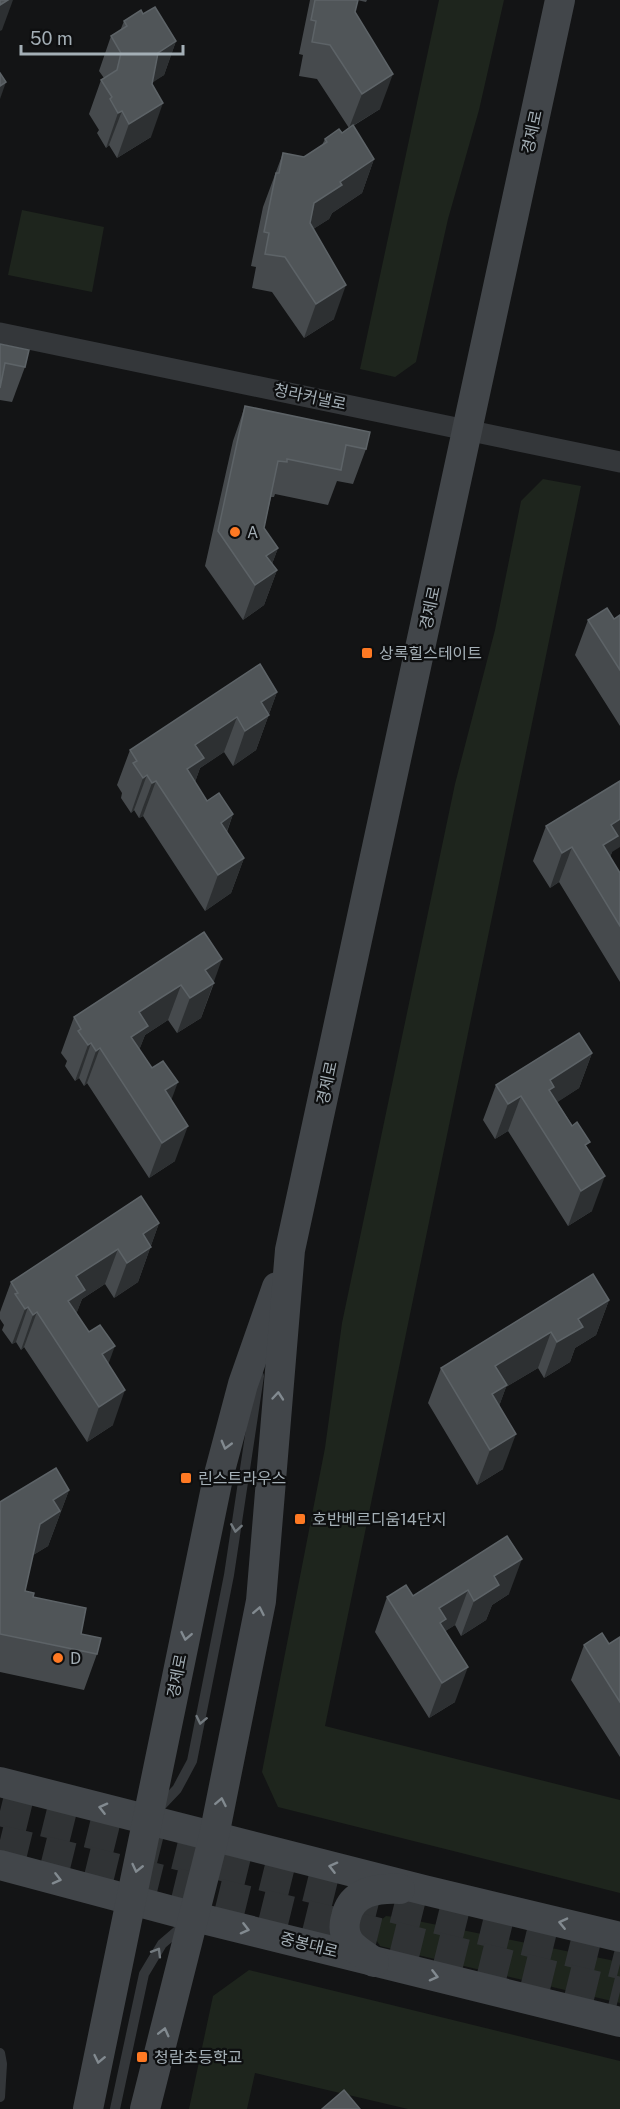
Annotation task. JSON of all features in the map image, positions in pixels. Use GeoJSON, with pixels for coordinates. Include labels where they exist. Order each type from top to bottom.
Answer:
{"type":"FeatureCollection","features":[{"type":"Feature","properties":{"kind":"main road","name":"경제로"},"geometry":{"type":"LineString","coordinates":[[145,2109],[214,1836],[261,1601],[290,1250],[560,0]]}},
{"type":"Feature","properties":{"kind":"main road","name":"경제로"},"geometry":{"type":"LineString","coordinates":[[88,2109],[218,1478],[243,1384],[290,1250]]}},
{"type":"Feature","properties":{"kind":"main road"},"geometry":{"type":"LineString","coordinates":[[0,1782],[424,1890],[620,1937]]}},
{"type":"Feature","properties":{"kind":"main road","name":"중봉대로"},"geometry":{"type":"LineString","coordinates":[[0,1865],[195,1917],[620,2022]]}},
{"type":"Feature","properties":{"kind":"main road"},"geometry":{"type":"LineString","coordinates":[[374,1962],[348,1941],[344,1924],[347,1910],[359,1896],[375,1890],[424,1890]]}},
{"type":"Feature","properties":{"kind":"street","name":"청라커낼로"},"geometry":{"type":"LineString","coordinates":[[0,333],[620,462]]}},
{"type":"Feature","properties":{"kind":"lane"},"geometry":{"type":"LineString","coordinates":[[115,2109],[144,1974],[162,1944],[195,1917]]}},
{"type":"Feature","properties":{"kind":"lane"},"geometry":{"type":"LineString","coordinates":[[0,2053],[2,2064],[0,2097]]}},
{"type":"Feature","properties":{"kind":"shaded area"},"geometry":{"type":"Polygon","coordinates":[[[439,0],[504,0],[479,110],[448,219],[416,362],[395,377],[360,369],[439,0]]]}},
{"type":"Feature","properties":{"kind":"shaded area"},"geometry":{"type":"Polygon","coordinates":[[[22,210],[104,227],[92,292],[8,275],[22,210]]]}},
{"type":"Feature","properties":{"kind":"shaded area"},"geometry":{"type":"Polygon","coordinates":[[[543,479],[581,486],[325,1726],[620,1800],[620,1893],[278,1807],[262,1772],[325,1448],[342,1323],[455,784],[495,630],[521,501],[543,479]]]}},
{"type":"Feature","properties":{"kind":"shaded area"},"geometry":{"type":"Polygon","coordinates":[[[386,1916],[620,1962],[620,2003],[380,1946],[373,1935],[375,1925],[386,1916]]]}},
{"type":"Feature","properties":{"kind":"shaded area"},"geometry":{"type":"Polygon","coordinates":[[[249,1970],[620,2061],[620,2109],[408,2109],[255,2073],[247,2109],[189,2109],[213,1996],[249,1970]]]}},
{"type":"Feature","properties":{"kind":"building"},"geometry":{"type":"Polygon","coordinates":[[[315,0],[358,0],[355,12],[393,74],[362,94],[330,45],[312,42],[316,21],[311,20],[315,0]]]}},
{"type":"Feature","properties":{"kind":"building"},"geometry":{"type":"Polygon","coordinates":[[[155,7],[176,41],[158,53],[152,84],[163,103],[129,124],[122,111],[118,113],[110,99],[112,97],[101,80],[117,70],[121,53],[111,36],[127,26],[124,21],[141,10],[143,14],[155,7]]]}},
{"type":"Feature","properties":{"kind":"building"},"geometry":{"type":"Polygon","coordinates":[[[0,73],[6,82],[0,86],[0,73]]]}},
{"type":"Feature","properties":{"kind":"building"},"geometry":{"type":"Polygon","coordinates":[[[353,125],[374,159],[340,182],[342,185],[314,203],[310,223],[346,285],[316,304],[285,257],[265,254],[269,233],[264,232],[276,173],[279,173],[283,153],[304,157],[327,142],[325,139],[339,129],[342,133],[353,125]]]}},
{"type":"Feature","properties":{"kind":"building"},"geometry":{"type":"Polygon","coordinates":[[[0,344],[29,350],[25,367],[5,363],[0,388],[0,344]]]}},
{"type":"Feature","properties":{"kind":"building"},"geometry":{"type":"Polygon","coordinates":[[[245,406],[370,432],[366,449],[346,445],[341,470],[287,459],[287,462],[278,461],[264,528],[278,548],[266,556],[277,570],[255,585],[218,531],[245,406]]]}},
{"type":"Feature","properties":{"kind":"building"},"geometry":{"type":"Polygon","coordinates":[[[607,608],[614,619],[620,615],[620,670],[588,620],[607,608]]]}},
{"type":"Feature","properties":{"kind":"building"},"geometry":{"type":"Polygon","coordinates":[[[260,664],[277,692],[261,702],[269,715],[245,731],[237,717],[195,745],[204,758],[187,769],[207,801],[219,793],[233,814],[221,823],[244,858],[218,875],[156,781],[152,783],[147,775],[143,778],[133,763],[137,761],[130,750],[260,664]]]}},
{"type":"Feature","properties":{"kind":"building"},"geometry":{"type":"Polygon","coordinates":[[[620,781],[620,819],[611,825],[618,836],[603,845],[620,873],[620,926],[572,847],[562,853],[546,826],[620,781]]]}},
{"type":"Feature","properties":{"kind":"building"},"geometry":{"type":"Polygon","coordinates":[[[204,932],[222,959],[205,970],[214,983],[190,998],[181,985],[162,997],[139,1012],[148,1026],[131,1037],[152,1068],[163,1061],[178,1082],[165,1090],[188,1126],[162,1143],[100,1048],[96,1051],[91,1043],[88,1045],[78,1031],[81,1029],[74,1017],[204,932]]]}},
{"type":"Feature","properties":{"kind":"building"},"geometry":{"type":"Polygon","coordinates":[[[579,1033],[592,1053],[550,1080],[554,1087],[549,1090],[572,1126],[577,1122],[590,1142],[585,1145],[605,1176],[581,1191],[521,1096],[508,1104],[496,1085],[579,1033]]]}},
{"type":"Feature","properties":{"kind":"building"},"geometry":{"type":"Polygon","coordinates":[[[141,1196],[159,1223],[143,1234],[151,1247],[127,1263],[118,1249],[76,1276],[85,1290],[68,1301],[89,1332],[100,1325],[115,1346],[102,1354],[125,1390],[99,1407],[37,1312],[33,1315],[28,1307],[25,1309],[15,1294],[18,1293],[11,1282],[141,1196]]]}},
{"type":"Feature","properties":{"kind":"building"},"geometry":{"type":"Polygon","coordinates":[[[593,1274],[609,1300],[578,1319],[583,1327],[557,1342],[551,1332],[495,1366],[507,1385],[492,1394],[516,1434],[490,1450],[441,1368],[593,1274]]]}},
{"type":"Feature","properties":{"kind":"building"},"geometry":{"type":"Polygon","coordinates":[[[56,1468],[69,1490],[53,1500],[60,1511],[40,1524],[25,1591],[34,1593],[33,1597],[86,1608],[81,1634],[101,1638],[97,1654],[0,1634],[0,1502],[56,1468]]]}},
{"type":"Feature","properties":{"kind":"building"},"geometry":{"type":"Polygon","coordinates":[[[507,1536],[522,1559],[494,1576],[499,1585],[474,1601],[468,1590],[439,1608],[446,1619],[440,1623],[468,1667],[442,1683],[387,1597],[406,1585],[413,1596],[507,1536]]]}},
{"type":"Feature","properties":{"kind":"building"},"geometry":{"type":"Polygon","coordinates":[[[602,1633],[609,1644],[620,1637],[620,1702],[584,1645],[602,1633]]]}},
{"type":"Feature","properties":{"kind":"building"},"geometry":{"type":"Polygon","coordinates":[[[344,2090],[360,2109],[322,2109],[344,2090]]]}},
{"type":"Feature","properties":{"kind":"tunnel"},"geometry":{"type":"LineString","coordinates":[[0,1811],[620,1964]]}},
{"type":"Feature","properties":{"kind":"tunnel"},"geometry":{"type":"LineString","coordinates":[[0,1840],[620,1992]]}},
{"type":"Feature","properties":{"kind":"place","name":"A"},"geometry":{"type":"Point","coordinates":[235,532]}},
{"type":"Feature","properties":{"kind":"place","name":"상록힐스테이트"},"geometry":{"type":"Point","coordinates":[367,653]}},
{"type":"Feature","properties":{"kind":"place","name":"린스트라우스"},"geometry":{"type":"Point","coordinates":[186,1478]}},
{"type":"Feature","properties":{"kind":"place","name":"호반베르디움14단지"},"geometry":{"type":"Point","coordinates":[300,1519]}},
{"type":"Feature","properties":{"kind":"place","name":"D"},"geometry":{"type":"Point","coordinates":[58,1658]}},
{"type":"Feature","properties":{"kind":"place","name":"청람초등학교"},"geometry":{"type":"Point","coordinates":[142,2057]}}]}
